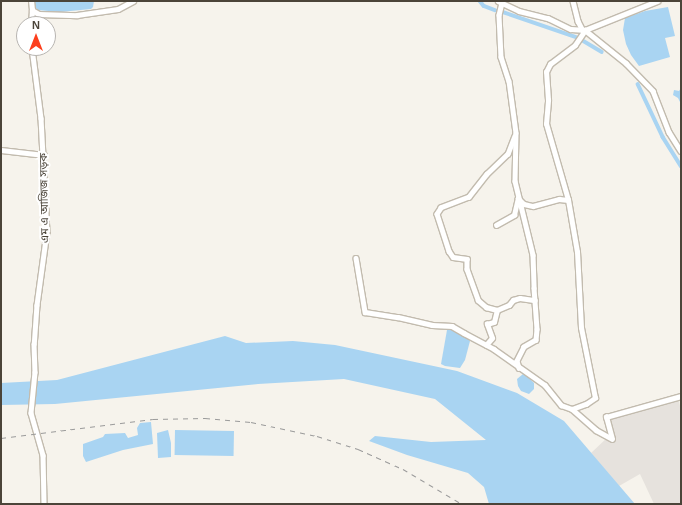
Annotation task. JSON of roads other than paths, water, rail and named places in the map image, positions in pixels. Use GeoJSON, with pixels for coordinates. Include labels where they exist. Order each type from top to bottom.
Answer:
{"type":"FeatureCollection","features":[{"type":"Feature","properties":{"kind":"street"},"geometry":{"type":"LineString","coordinates":[[31,1],[32,16]]}},
{"type":"Feature","properties":{"kind":"street"},"geometry":{"type":"LineString","coordinates":[[32,10],[39,14],[77,15],[118,9],[133,1]]}},
{"type":"Feature","properties":{"kind":"street"},"geometry":{"type":"LineString","coordinates":[[574,1],[578,21],[584,30],[626,63],[653,92],[669,132],[681,151]]}},
{"type":"Feature","properties":{"kind":"street"},"geometry":{"type":"LineString","coordinates":[[519,368],[517,361],[524,347],[536,340],[538,329],[533,255],[518,198],[516,181],[516,133],[509,81],[501,57],[499,15],[500,2],[519,11],[548,18],[572,29],[584,30],[657,1]]}},
{"type":"Feature","properties":{"kind":"street"},"geometry":{"type":"LineString","coordinates":[[572,409],[586,404],[595,398],[581,328],[577,252],[568,200],[546,124],[548,100],[546,72],[550,64],[576,45],[584,30]]}},
{"type":"Feature","properties":{"kind":"street","name":"এম এ আজিজ সড়ক"},"geometry":{"type":"LineString","coordinates":[[33,56],[42,118],[47,232],[37,305],[34,344],[36,372],[30,413],[43,455],[44,504]]}},
{"type":"Feature","properties":{"kind":"street"},"geometry":{"type":"LineString","coordinates":[[516,133],[508,154],[487,174],[469,197],[440,208],[437,214],[445,234],[446,244],[453,257],[467,259],[467,270],[478,300],[486,307],[497,310],[509,305],[513,300],[520,298],[535,300]]}},
{"type":"Feature","properties":{"kind":"street"},"geometry":{"type":"LineString","coordinates":[[1,150],[44,155]]}},
{"type":"Feature","properties":{"kind":"street"},"geometry":{"type":"LineString","coordinates":[[518,198],[524,204],[533,206],[560,198],[568,200]]}},
{"type":"Feature","properties":{"kind":"street"},"geometry":{"type":"LineString","coordinates":[[496,225],[514,215],[518,198]]}},
{"type":"Feature","properties":{"kind":"street"},"geometry":{"type":"LineString","coordinates":[[356,258],[365,312],[398,317],[432,325],[452,326],[486,345],[546,385],[561,405],[572,409],[596,430],[612,439],[606,417],[681,396]]}},
{"type":"Feature","properties":{"kind":"street"},"geometry":{"type":"LineString","coordinates":[[486,345],[492,338],[487,324],[494,322],[497,310]]}},
{"type":"Feature","properties":{"kind":"water"},"geometry":{"type":"Polygon","coordinates":[[[33,1],[94,1],[91,9],[60,12],[37,10],[33,1]]]}},
{"type":"Feature","properties":{"kind":"water"},"geometry":{"type":"Polygon","coordinates":[[[668,7],[675,36],[665,38],[670,57],[639,66],[631,55],[626,44],[623,30],[625,18],[645,11],[668,7]]]}},
{"type":"Feature","properties":{"kind":"water"},"geometry":{"type":"Polygon","coordinates":[[[681,88],[681,104],[678,98],[673,95],[674,90],[679,91],[681,88]]]}},
{"type":"Feature","properties":{"kind":"water"},"geometry":{"type":"Polygon","coordinates":[[[447,330],[456,330],[470,341],[465,360],[460,368],[441,364],[447,330]]]}},
{"type":"Feature","properties":{"kind":"water"},"geometry":{"type":"Polygon","coordinates":[[[225,336],[246,343],[293,341],[335,345],[457,371],[517,393],[564,421],[635,504],[489,504],[484,487],[468,473],[407,455],[369,441],[375,436],[431,442],[486,440],[435,399],[344,379],[258,384],[55,404],[1,405],[1,383],[57,380],[225,336]]]}},
{"type":"Feature","properties":{"kind":"water"},"geometry":{"type":"Polygon","coordinates":[[[523,374],[534,383],[534,389],[529,394],[521,391],[518,386],[517,379],[523,374]]]}},
{"type":"Feature","properties":{"kind":"water"},"geometry":{"type":"Polygon","coordinates":[[[151,422],[153,444],[123,450],[86,462],[83,456],[83,444],[103,437],[105,434],[125,433],[128,438],[138,435],[137,428],[140,423],[151,422]]]}},
{"type":"Feature","properties":{"kind":"water"},"geometry":{"type":"Polygon","coordinates":[[[168,430],[171,443],[171,457],[158,458],[157,433],[168,430]]]}},
{"type":"Feature","properties":{"kind":"water"},"geometry":{"type":"Polygon","coordinates":[[[175,430],[234,431],[234,456],[175,455],[175,430]]]}},
{"type":"Feature","properties":{"kind":"waterway"},"geometry":{"type":"LineString","coordinates":[[480,1],[484,6],[495,10]]}},
{"type":"Feature","properties":{"kind":"waterway"},"geometry":{"type":"LineString","coordinates":[[503,12],[576,37]]}},
{"type":"Feature","properties":{"kind":"waterway"},"geometry":{"type":"LineString","coordinates":[[582,40],[602,52]]}},
{"type":"Feature","properties":{"kind":"waterway"},"geometry":{"type":"LineString","coordinates":[[638,84],[663,137],[681,166]]}},
{"type":"Feature","properties":{"kind":"railway"},"geometry":{"type":"LineString","coordinates":[[1,438],[153,419],[205,418],[251,422],[317,436],[358,449],[403,469],[462,504]]}}]}
